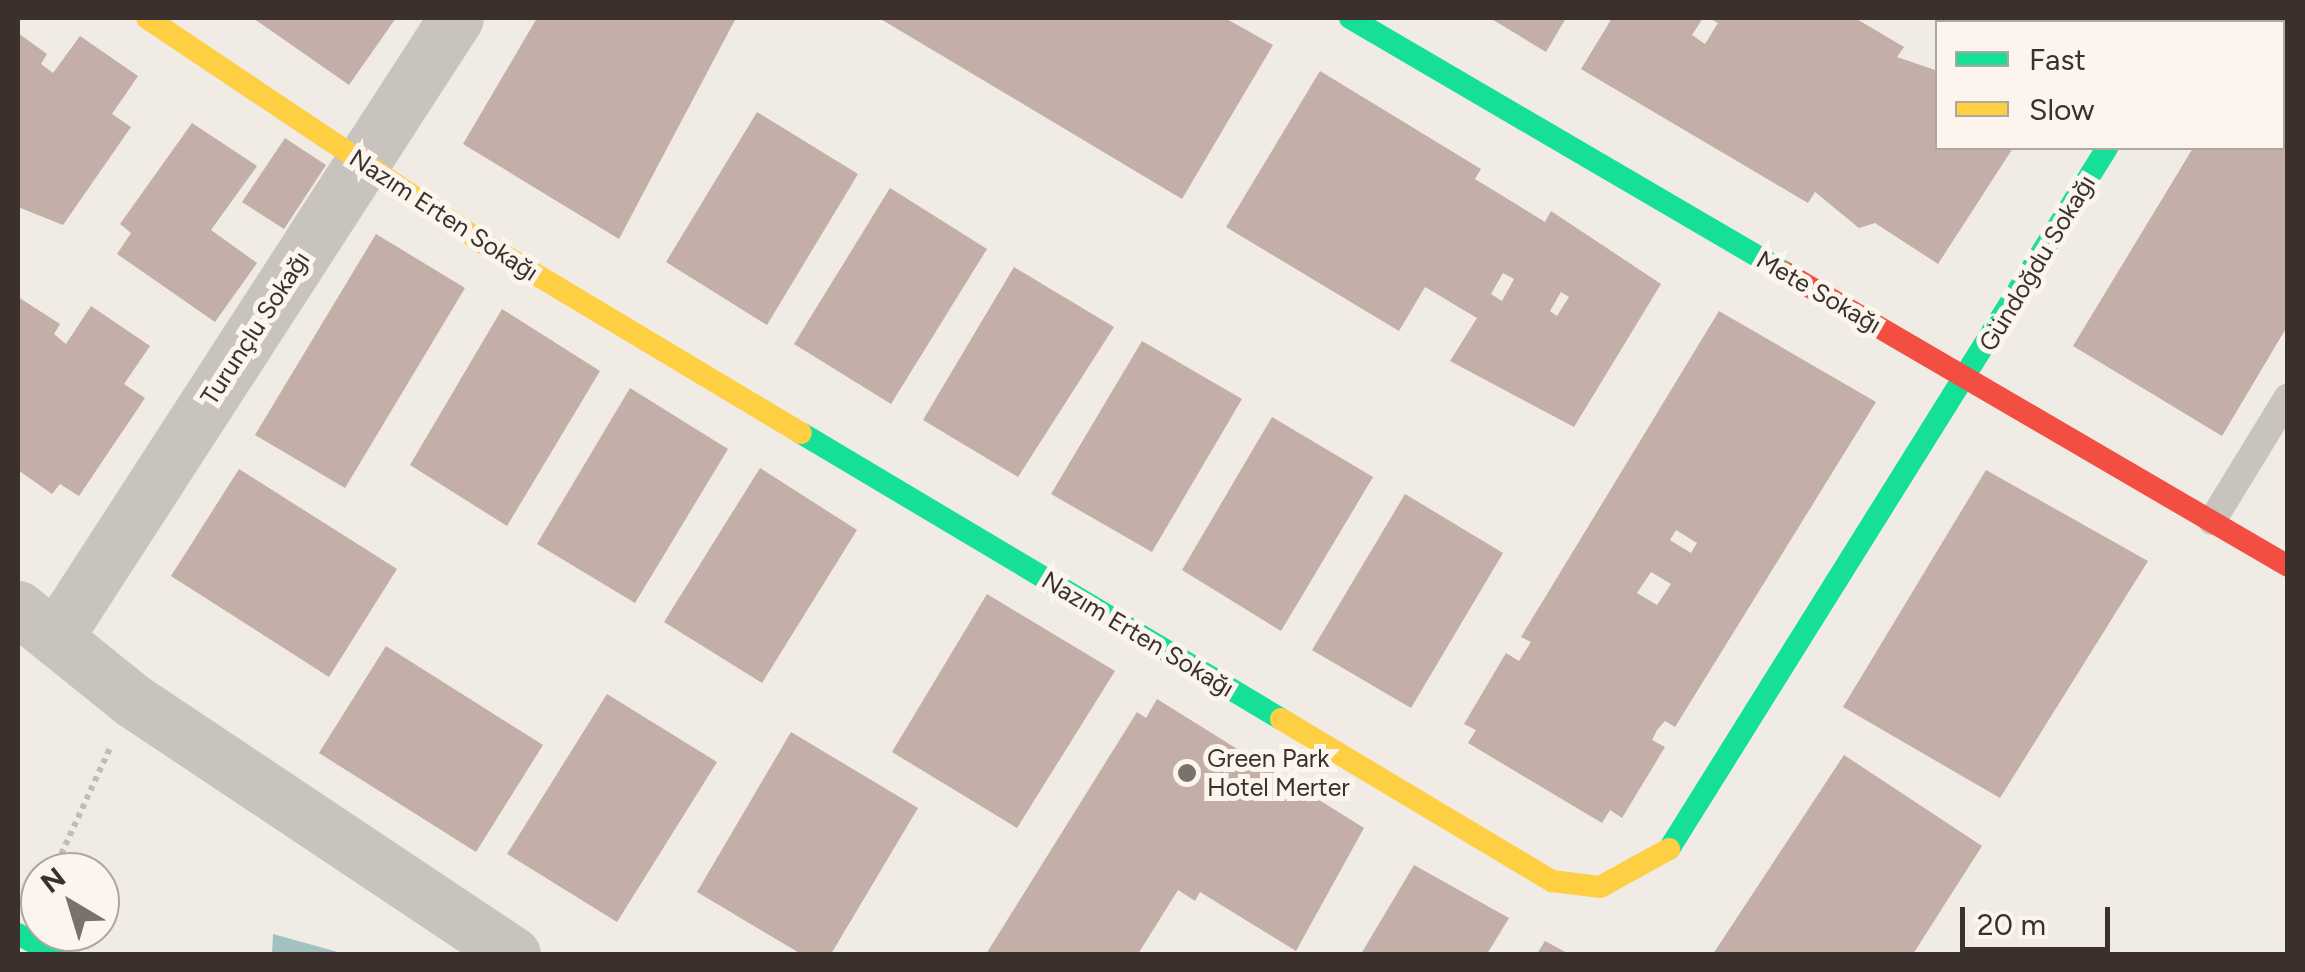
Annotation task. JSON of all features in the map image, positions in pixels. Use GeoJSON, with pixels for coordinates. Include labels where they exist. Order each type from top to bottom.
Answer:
{"type":"FeatureCollection","features":[{"type":"Feature","properties":{"kind":"street","name":"Nazım Erten Sokağı"},"geometry":{"type":"LineString","coordinates":[[147,18],[518,264],[1568,883],[1600,887],[1667,852],[1968,378]]}},
{"type":"Feature","properties":{"kind":"street","name":"Turunçlu Sokağı"},"geometry":{"type":"LineString","coordinates":[[456,18],[362,162],[36,623],[132,700],[514,954]]}},
{"type":"Feature","properties":{"kind":"street","name":"Mete Sokağı"},"geometry":{"type":"LineString","coordinates":[[1350,18],[2288,566]]}},
{"type":"Feature","properties":{"kind":"street","name":"Gündoğdu Sokağı"},"geometry":{"type":"LineString","coordinates":[[1968,378],[2106,150]]}},
{"type":"Feature","properties":{"kind":"street"},"geometry":{"type":"LineString","coordinates":[[18,934],[54,954]]}},
{"type":"Feature","properties":{"kind":"lane"},"geometry":{"type":"LineString","coordinates":[[2212,521],[2288,397]]}},
{"type":"Feature","properties":{"kind":"path"},"geometry":{"type":"LineString","coordinates":[[62,852],[132,700]]}},
{"type":"Feature","properties":{"kind":"water"},"geometry":{"type":"Polygon","coordinates":[[[273,934],[345,954],[272,954],[273,934]]]}},
{"type":"Feature","properties":{"kind":"building"},"geometry":{"type":"Polygon","coordinates":[[[253,18],[396,18],[349,85],[253,18]]]}},
{"type":"Feature","properties":{"kind":"building"},"geometry":{"type":"Polygon","coordinates":[[[537,18],[736,18],[619,239],[463,144],[537,18]]]}},
{"type":"Feature","properties":{"kind":"building"},"geometry":{"type":"Polygon","coordinates":[[[879,18],[1225,18],[1273,45],[1182,199],[879,18]]]}},
{"type":"Feature","properties":{"kind":"building"},"geometry":{"type":"Polygon","coordinates":[[[1490,18],[1566,18],[1546,52],[1490,18]]]}},
{"type":"Feature","properties":{"kind":"building"},"geometry":{"type":"Polygon","coordinates":[[[1612,18],[1703,18],[1692,35],[1705,44],[1718,23],[1709,18],[1855,18],[1904,47],[1897,57],[1935,70],[1935,150],[2012,150],[1938,264],[1875,223],[1859,228],[1815,192],[1808,203],[1581,69],[1612,18]]]}},
{"type":"Feature","properties":{"kind":"building"},"geometry":{"type":"Polygon","coordinates":[[[2271,18],[2288,18],[2288,325],[2222,436],[2073,346],[2192,150],[2285,150],[2285,20],[2271,18]]]}},
{"type":"Feature","properties":{"kind":"building"},"geometry":{"type":"Polygon","coordinates":[[[18,33],[47,54],[41,64],[53,73],[80,36],[138,76],[112,114],[131,127],[63,225],[18,207],[18,33]]]}},
{"type":"Feature","properties":{"kind":"building"},"geometry":{"type":"Polygon","coordinates":[[[1320,71],[1481,169],[1475,179],[1545,222],[1551,211],[1661,284],[1574,427],[1450,361],[1477,318],[1425,287],[1399,331],[1226,227],[1320,71]],[[1503,273],[1491,294],[1502,301],[1514,279],[1503,273]],[[1561,292],[1550,311],[1557,316],[1569,297],[1561,292]]]}},
{"type":"Feature","properties":{"kind":"building"},"geometry":{"type":"Polygon","coordinates":[[[757,112],[858,174],[767,325],[666,262],[757,112]]]}},
{"type":"Feature","properties":{"kind":"building"},"geometry":{"type":"Polygon","coordinates":[[[192,123],[257,166],[211,230],[257,263],[215,322],[117,254],[131,233],[120,224],[192,123]]]}},
{"type":"Feature","properties":{"kind":"building"},"geometry":{"type":"Polygon","coordinates":[[[285,138],[326,165],[284,229],[242,202],[285,138]]]}},
{"type":"Feature","properties":{"kind":"building"},"geometry":{"type":"Polygon","coordinates":[[[890,188],[987,249],[891,404],[794,344],[890,188]]]}},
{"type":"Feature","properties":{"kind":"building"},"geometry":{"type":"Polygon","coordinates":[[[376,234],[465,288],[345,488],[255,435],[376,234]]]}},
{"type":"Feature","properties":{"kind":"building"},"geometry":{"type":"Polygon","coordinates":[[[1014,267],[1114,327],[1018,477],[923,420],[1014,267]]]}},
{"type":"Feature","properties":{"kind":"building"},"geometry":{"type":"Polygon","coordinates":[[[18,297],[60,324],[54,334],[66,344],[91,306],[150,346],[124,384],[145,398],[79,496],[60,484],[52,494],[18,470],[18,297]]]}},
{"type":"Feature","properties":{"kind":"building"},"geometry":{"type":"Polygon","coordinates":[[[502,309],[600,371],[507,526],[410,465],[502,309]]]}},
{"type":"Feature","properties":{"kind":"building"},"geometry":{"type":"Polygon","coordinates":[[[1719,311],[1876,402],[1675,727],[1665,721],[1657,730],[1652,740],[1665,747],[1622,818],[1610,810],[1602,823],[1468,743],[1476,730],[1464,724],[1506,653],[1519,661],[1531,642],[1521,637],[1719,311]],[[1676,530],[1670,540],[1691,553],[1697,543],[1676,530]],[[1651,572],[1637,593],[1657,605],[1671,584],[1651,572]]]}},
{"type":"Feature","properties":{"kind":"building"},"geometry":{"type":"Polygon","coordinates":[[[1142,341],[1242,399],[1152,552],[1051,494],[1142,341]]]}},
{"type":"Feature","properties":{"kind":"building"},"geometry":{"type":"Polygon","coordinates":[[[630,388],[728,449],[635,603],[537,544],[630,388]]]}},
{"type":"Feature","properties":{"kind":"building"},"geometry":{"type":"Polygon","coordinates":[[[1272,417],[1373,477],[1281,631],[1182,570],[1272,417]]]}},
{"type":"Feature","properties":{"kind":"building"},"geometry":{"type":"Polygon","coordinates":[[[760,468],[857,530],[762,683],[664,622],[760,468]]]}},
{"type":"Feature","properties":{"kind":"building"},"geometry":{"type":"Polygon","coordinates":[[[239,469],[397,569],[329,677],[171,576],[239,469]]]}},
{"type":"Feature","properties":{"kind":"building"},"geometry":{"type":"Polygon","coordinates":[[[1986,470],[2148,561],[2000,798],[1843,707],[1986,470]]]}},
{"type":"Feature","properties":{"kind":"building"},"geometry":{"type":"Polygon","coordinates":[[[1405,494],[1503,553],[1411,708],[1312,650],[1405,494]]]}},
{"type":"Feature","properties":{"kind":"building"},"geometry":{"type":"Polygon","coordinates":[[[987,594],[1115,671],[1017,828],[892,752],[987,594]]]}},
{"type":"Feature","properties":{"kind":"building"},"geometry":{"type":"Polygon","coordinates":[[[386,646],[543,745],[476,852],[319,753],[386,646]]]}},
{"type":"Feature","properties":{"kind":"building"},"geometry":{"type":"Polygon","coordinates":[[[607,694],[717,762],[617,922],[507,854],[607,694]]]}},
{"type":"Feature","properties":{"kind":"building","name":"Green Park Hotel Merter"},"geometry":{"type":"Polygon","coordinates":[[[1157,699],[1364,828],[1296,951],[1200,892],[1195,901],[1178,890],[1138,954],[986,954],[1137,712],[1146,718],[1157,699]]]}},
{"type":"Feature","properties":{"kind":"building"},"geometry":{"type":"Polygon","coordinates":[[[791,732],[918,808],[831,954],[801,954],[697,892],[791,732]]]}},
{"type":"Feature","properties":{"kind":"building"},"geometry":{"type":"Polygon","coordinates":[[[1844,755],[1982,846],[1913,954],[1713,954],[1844,755]]]}},
{"type":"Feature","properties":{"kind":"building"},"geometry":{"type":"Polygon","coordinates":[[[1414,865],[1509,918],[1487,954],[1361,954],[1414,865]]]}},
{"type":"Feature","properties":{"kind":"building"},"geometry":{"type":"Polygon","coordinates":[[[1545,941],[1569,954],[1537,954],[1545,941]]]}},
{"type":"Feature","properties":{"kind":"traffic: fast"},"geometry":{"type":"LineString","coordinates":[[1350,18],[1786,273]]}},
{"type":"Feature","properties":{"kind":"traffic: fast"},"geometry":{"type":"LineString","coordinates":[[1669,849],[2106,150]]}},
{"type":"Feature","properties":{"kind":"traffic: fast"},"geometry":{"type":"LineString","coordinates":[[801,433],[1281,719]]}},
{"type":"Feature","properties":{"kind":"traffic: fast"},"geometry":{"type":"LineString","coordinates":[[18,934],[54,954]]}},
{"type":"Feature","properties":{"kind":"traffic: slow"},"geometry":{"type":"LineString","coordinates":[[147,18],[485,244],[801,433]]}},
{"type":"Feature","properties":{"kind":"traffic: slow"},"geometry":{"type":"LineString","coordinates":[[1281,719],[1552,881],[1600,887],[1669,849]]}},
{"type":"Feature","properties":{"kind":"traffic: jam"},"geometry":{"type":"LineString","coordinates":[[1786,273],[2288,566]]}},
{"type":"Feature","properties":{"kind":"place","name":"Green Park Hotel Merter"},"geometry":{"type":"Point","coordinates":[1187,773]}}]}
